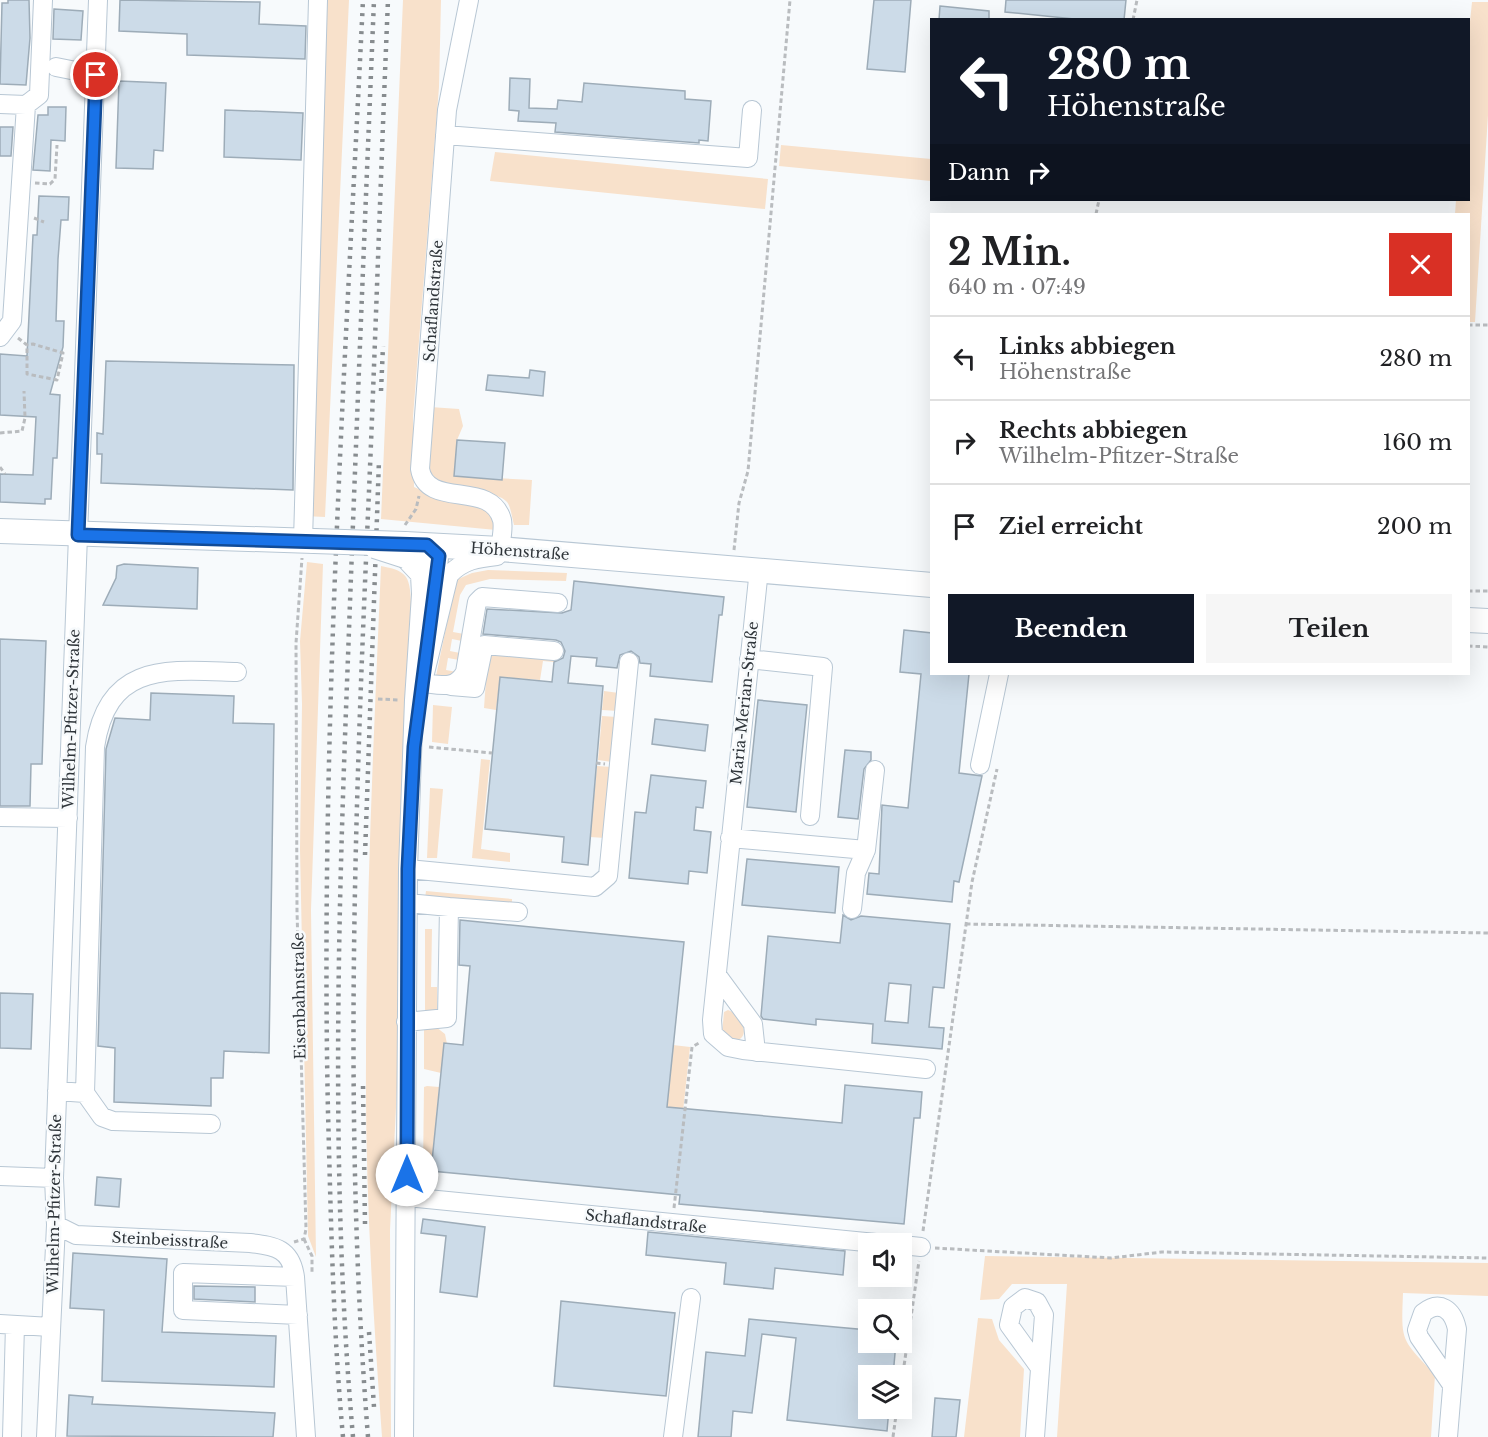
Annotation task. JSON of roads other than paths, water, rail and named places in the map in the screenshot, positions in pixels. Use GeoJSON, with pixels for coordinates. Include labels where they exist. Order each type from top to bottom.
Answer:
{"type":"FeatureCollection","features":[{"type":"Feature","properties":{"kind":"main road","name":"Höhenstraße"},"geometry":{"type":"LineString","coordinates":[[0,531],[355,543],[412,549],[500,549],[930,585]]}},
{"type":"Feature","properties":{"kind":"main road"},"geometry":{"type":"LineString","coordinates":[[1470,620],[1488,621]]}},
{"type":"Feature","properties":{"kind":"street"},"geometry":{"type":"LineString","coordinates":[[0,104],[26,105],[39,95],[43,0]]}},
{"type":"Feature","properties":{"kind":"street"},"geometry":{"type":"LineString","coordinates":[[309,541],[318,0]]}},
{"type":"Feature","properties":{"kind":"street","name":"Schaflandstraße"},"geometry":{"type":"LineString","coordinates":[[469,0],[447,110],[421,477],[435,490],[483,499],[495,507],[502,521],[500,549]]}},
{"type":"Feature","properties":{"kind":"street","name":"Wilhelm-Pfitzer-Straße"},"geometry":{"type":"LineString","coordinates":[[46,1437],[56,1225],[54,1178],[57,1091],[98,7]]}},
{"type":"Feature","properties":{"kind":"street"},"geometry":{"type":"LineString","coordinates":[[56,67],[96,75]]}},
{"type":"Feature","properties":{"kind":"street"},"geometry":{"type":"LineString","coordinates":[[4,332],[12,321],[26,105]]}},
{"type":"Feature","properties":{"kind":"street"},"geometry":{"type":"LineString","coordinates":[[445,135],[748,158],[752,110]]}},
{"type":"Feature","properties":{"kind":"street"},"geometry":{"type":"LineString","coordinates":[[404,1437],[408,869],[414,700],[421,594],[420,575],[412,549]]}},
{"type":"Feature","properties":{"kind":"street"},"geometry":{"type":"LineString","coordinates":[[412,549],[420,575]]}},
{"type":"Feature","properties":{"kind":"street"},"geometry":{"type":"LineString","coordinates":[[412,549],[439,556],[440,567],[414,747]]}},
{"type":"Feature","properties":{"kind":"street"},"geometry":{"type":"LineString","coordinates":[[424,680],[449,576],[458,566],[476,558],[542,552]]}},
{"type":"Feature","properties":{"kind":"street","name":"Maria-Merian-Straße"},"geometry":{"type":"LineString","coordinates":[[756,1052],[728,1047],[714,1034],[712,1020],[759,569]]}},
{"type":"Feature","properties":{"kind":"street"},"geometry":{"type":"LineString","coordinates":[[451,686],[460,681],[465,672],[477,602],[482,597],[558,603]]}},
{"type":"Feature","properties":{"kind":"street"},"geometry":{"type":"LineString","coordinates":[[424,680],[475,688],[484,645],[554,651]]}},
{"type":"Feature","properties":{"kind":"street"},"geometry":{"type":"LineString","coordinates":[[749,659],[823,668],[810,816]]}},
{"type":"Feature","properties":{"kind":"street"},"geometry":{"type":"LineString","coordinates":[[408,869],[595,887],[608,876],[629,662]]}},
{"type":"Feature","properties":{"kind":"street"},"geometry":{"type":"LineString","coordinates":[[211,1124],[113,1121],[102,1117],[85,1093],[95,747],[100,717],[122,687],[142,677],[170,670],[237,672]]}},
{"type":"Feature","properties":{"kind":"street"},"geometry":{"type":"LineString","coordinates":[[988,766],[999,675]]}},
{"type":"Feature","properties":{"kind":"street"},"geometry":{"type":"LineString","coordinates":[[852,909],[856,873],[866,850],[875,770]]}},
{"type":"Feature","properties":{"kind":"street"},"geometry":{"type":"LineString","coordinates":[[0,817],[68,818]]}},
{"type":"Feature","properties":{"kind":"street"},"geometry":{"type":"LineString","coordinates":[[730,838],[866,850]]}},
{"type":"Feature","properties":{"kind":"street"},"geometry":{"type":"LineString","coordinates":[[408,903],[518,912]]}},
{"type":"Feature","properties":{"kind":"street"},"geometry":{"type":"LineString","coordinates":[[406,1022],[447,1018],[449,907]]}},
{"type":"Feature","properties":{"kind":"street"},"geometry":{"type":"LineString","coordinates":[[717,975],[753,1024],[756,1052],[926,1069]]}},
{"type":"Feature","properties":{"kind":"street"},"geometry":{"type":"LineString","coordinates":[[57,1091],[85,1093]]}},
{"type":"Feature","properties":{"kind":"street"},"geometry":{"type":"LineString","coordinates":[[0,1176],[54,1178]]}},
{"type":"Feature","properties":{"kind":"street","name":"Schaflandstraße"},"geometry":{"type":"LineString","coordinates":[[407,1197],[858,1241]]}},
{"type":"Feature","properties":{"kind":"street","name":"Steinbeisstraße"},"geometry":{"type":"LineString","coordinates":[[56,1225],[76,1235],[250,1243],[272,1247],[285,1252],[293,1263],[295,1277]]}},
{"type":"Feature","properties":{"kind":"street"},"geometry":{"type":"LineString","coordinates":[[912,1246],[921,1247]]}},
{"type":"Feature","properties":{"kind":"street"},"geometry":{"type":"LineString","coordinates":[[298,1315],[183,1310],[183,1273],[295,1277],[298,1315],[306,1437]]}},
{"type":"Feature","properties":{"kind":"street"},"geometry":{"type":"LineString","coordinates":[[673,1437],[691,1298]]}},
{"type":"Feature","properties":{"kind":"street"},"geometry":{"type":"LineString","coordinates":[[12,1437],[8,1325],[51,1327]]}},
{"type":"Feature","properties":{"kind":"street"},"geometry":{"type":"LineString","coordinates":[[1035,1437],[1040,1368]]}},
{"type":"Feature","properties":{"kind":"street"},"geometry":{"type":"LineString","coordinates":[[1448,1437],[1452,1385]]}},
{"type":"Feature","properties":{"kind":"railway"},"geometry":{"type":"LineString","coordinates":[[343,1437],[331,1234],[326,973],[336,556],[363,0]]}},
{"type":"Feature","properties":{"kind":"railway"},"geometry":{"type":"LineString","coordinates":[[353,1437],[341,1242],[339,949],[344,754],[374,0]]}},
{"type":"Feature","properties":{"kind":"railway"},"geometry":{"type":"LineString","coordinates":[[368,1437],[360,1319],[356,1201],[354,964],[359,727],[388,0]]}},
{"type":"Feature","properties":{"kind":"railway"},"geometry":{"type":"LineString","coordinates":[[381,391],[383,346]]}},
{"type":"Feature","properties":{"kind":"railway"},"geometry":{"type":"LineString","coordinates":[[365,855],[379,460]]}},
{"type":"Feature","properties":{"kind":"railway"},"geometry":{"type":"LineString","coordinates":[[363,1086],[365,1224]]}},
{"type":"Feature","properties":{"kind":"railway"},"geometry":{"type":"LineString","coordinates":[[369,1332],[374,1407]]}}]}
